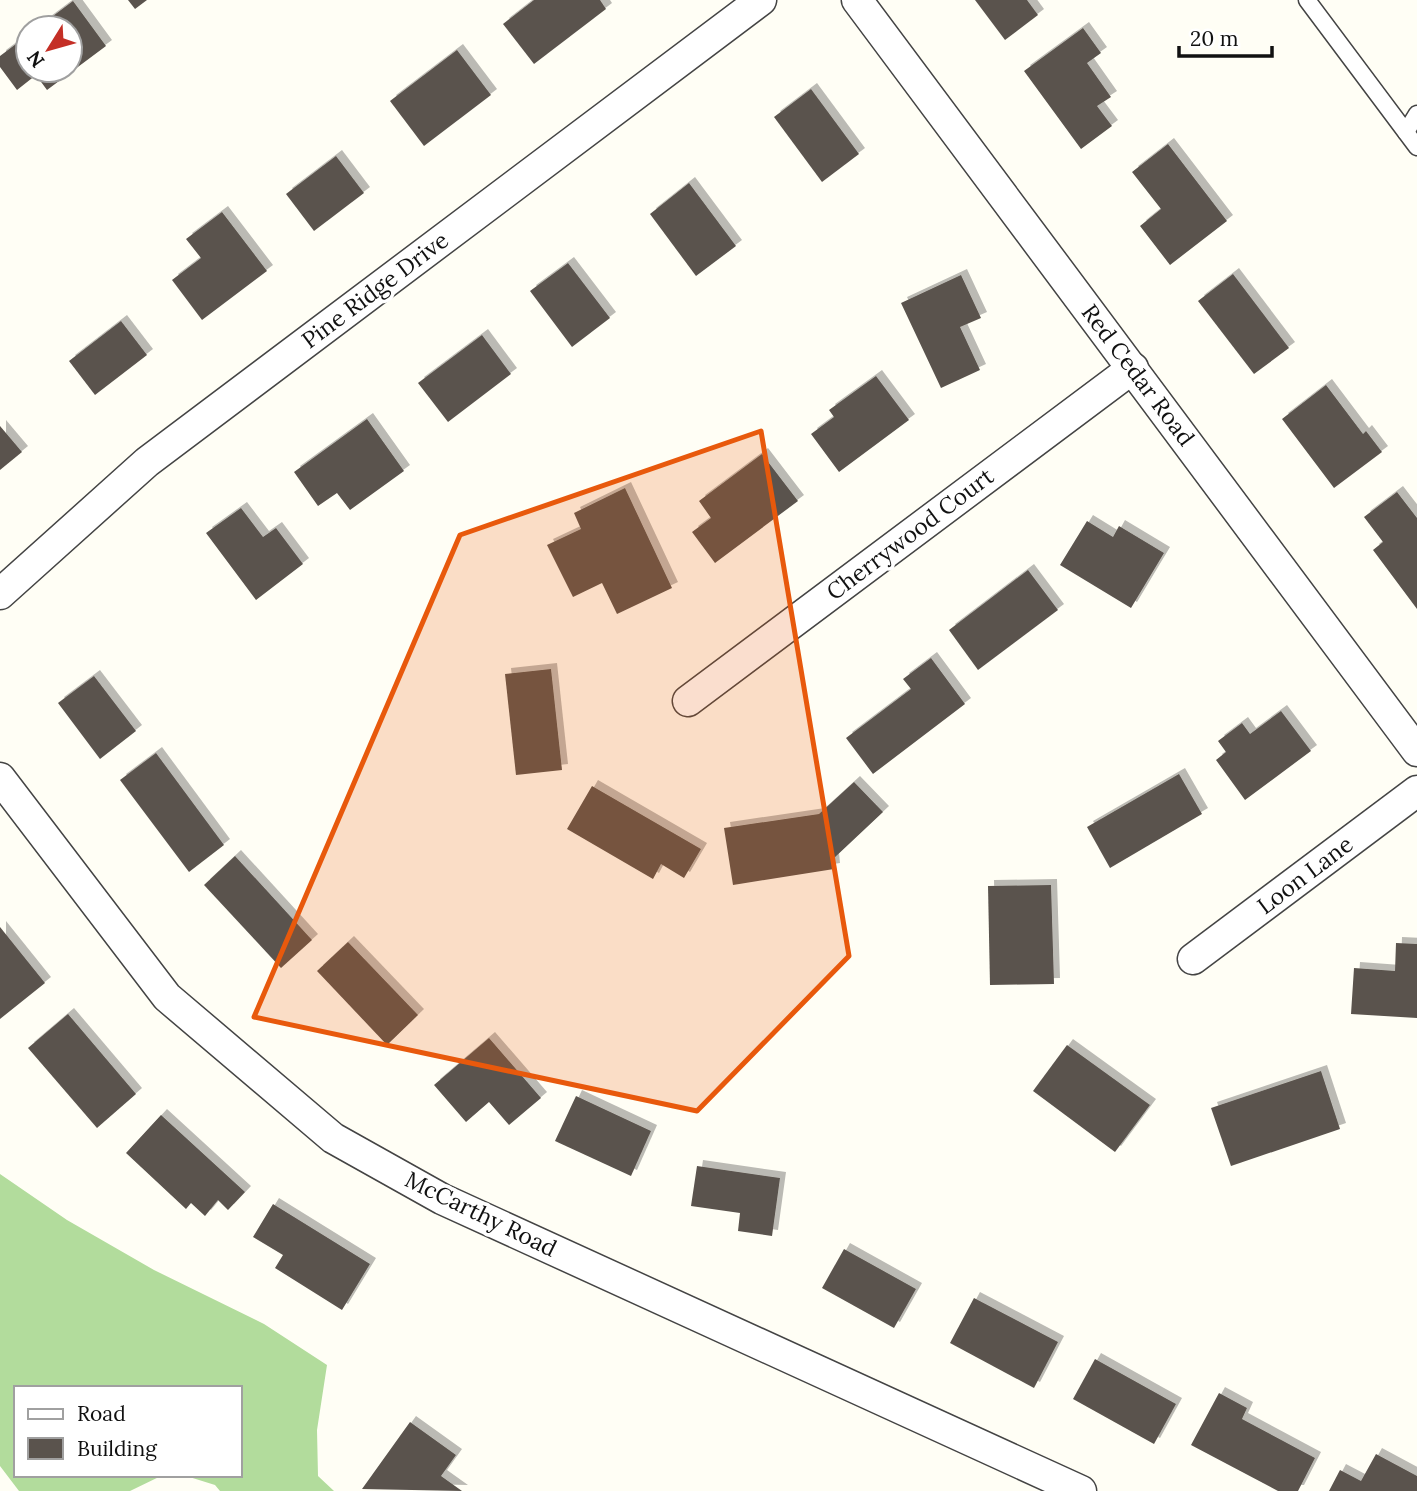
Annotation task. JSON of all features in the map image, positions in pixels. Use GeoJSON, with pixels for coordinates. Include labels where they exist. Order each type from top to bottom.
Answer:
{"type":"FeatureCollection","features":[{"type":"Feature","properties":{"kind":"street","name":"Pine Ridge Drive"},"geometry":{"type":"LineString","coordinates":[[0,594],[146,462],[761,0]]}},
{"type":"Feature","properties":{"kind":"street","name":"Red Cedar Road"},"geometry":{"type":"LineString","coordinates":[[857,0],[1417,751]]}},
{"type":"Feature","properties":{"kind":"street","name":"Cherrywood Court"},"geometry":{"type":"LineString","coordinates":[[688,701],[1133,368]]}},
{"type":"Feature","properties":{"kind":"street","name":"McCarthy Road"},"geometry":{"type":"LineString","coordinates":[[0,778],[167,997],[333,1138],[442,1199],[1081,1491]]}},
{"type":"Feature","properties":{"kind":"street","name":"Loon Lane"},"geometry":{"type":"LineString","coordinates":[[1193,959],[1417,791]]}},
{"type":"Feature","properties":{"kind":"lane"},"geometry":{"type":"LineString","coordinates":[[1307,0],[1417,147]]}},
{"type":"Feature","properties":{"kind":"lane"},"geometry":{"type":"LineString","coordinates":[[1406,132],[1417,114]]}},
{"type":"Feature","properties":{"kind":"highlighted area"},"geometry":{"type":"Polygon","coordinates":[[[761,431],[849,956],[697,1111],[254,1017],[460,535],[761,431]]]}},
{"type":"Feature","properties":{"kind":"green space"},"geometry":{"type":"Polygon","coordinates":[[[0,1174],[67,1220],[154,1270],[264,1324],[327,1365],[317,1430],[318,1476],[334,1491],[220,1491],[215,1485],[189,1477],[242,1477],[242,1386],[14,1386],[14,1477],[159,1477],[130,1491],[19,1491],[0,1466],[0,1174]]]}},
{"type":"Feature","properties":{"kind":"building"},"geometry":{"type":"Polygon","coordinates":[[[128,0],[147,0],[135,9],[128,0]]]}},
{"type":"Feature","properties":{"kind":"building"},"geometry":{"type":"Polygon","coordinates":[[[534,0],[600,0],[606,9],[534,64],[503,24],[534,0]]]}},
{"type":"Feature","properties":{"kind":"building"},"geometry":{"type":"Polygon","coordinates":[[[975,0],[1027,0],[1038,15],[1005,40],[975,0]]]}},
{"type":"Feature","properties":{"kind":"building"},"geometry":{"type":"Polygon","coordinates":[[[73,1],[83,14],[56,14],[73,1]]]}},
{"type":"Feature","properties":{"kind":"building"},"geometry":{"type":"Polygon","coordinates":[[[84,16],[106,46],[84,62],[84,16]]]}},
{"type":"Feature","properties":{"kind":"building"},"geometry":{"type":"Polygon","coordinates":[[[1083,28],[1101,53],[1087,63],[1111,97],[1097,106],[1112,126],[1081,149],[1024,71],[1083,28]]]}},
{"type":"Feature","properties":{"kind":"building"},"geometry":{"type":"Polygon","coordinates":[[[14,46],[14,84],[25,84],[17,90],[0,67],[0,56],[14,46]]]}},
{"type":"Feature","properties":{"kind":"building"},"geometry":{"type":"Polygon","coordinates":[[[457,50],[491,95],[424,146],[390,101],[457,50]]]}},
{"type":"Feature","properties":{"kind":"building"},"geometry":{"type":"Polygon","coordinates":[[[43,84],[55,84],[47,90],[43,84]]]}},
{"type":"Feature","properties":{"kind":"building"},"geometry":{"type":"Polygon","coordinates":[[[811,89],[859,154],[822,182],[774,117],[811,89]]]}},
{"type":"Feature","properties":{"kind":"building"},"geometry":{"type":"Polygon","coordinates":[[[1168,144],[1227,221],[1170,265],[1140,226],[1161,209],[1132,172],[1168,144]]]}},
{"type":"Feature","properties":{"kind":"building"},"geometry":{"type":"Polygon","coordinates":[[[336,156],[364,193],[314,231],[286,194],[336,156]]]}},
{"type":"Feature","properties":{"kind":"building"},"geometry":{"type":"Polygon","coordinates":[[[689,183],[736,246],[696,276],[650,214],[689,183]]]}},
{"type":"Feature","properties":{"kind":"building"},"geometry":{"type":"Polygon","coordinates":[[[222,212],[267,271],[202,320],[172,280],[201,258],[186,239],[222,212]]]}},
{"type":"Feature","properties":{"kind":"building"},"geometry":{"type":"Polygon","coordinates":[[[568,263],[610,318],[572,347],[530,291],[568,263]]]}},
{"type":"Feature","properties":{"kind":"building"},"geometry":{"type":"Polygon","coordinates":[[[1233,274],[1289,348],[1254,374],[1198,301],[1233,274]]]}},
{"type":"Feature","properties":{"kind":"building"},"geometry":{"type":"Polygon","coordinates":[[[961,275],[981,318],[960,327],[980,370],[941,388],[901,303],[961,275]]]}},
{"type":"Feature","properties":{"kind":"building"},"geometry":{"type":"Polygon","coordinates":[[[121,321],[147,355],[95,395],[69,361],[121,321]]]}},
{"type":"Feature","properties":{"kind":"building"},"geometry":{"type":"Polygon","coordinates":[[[482,335],[511,374],[448,422],[418,383],[482,335]]]}},
{"type":"Feature","properties":{"kind":"building"},"geometry":{"type":"Polygon","coordinates":[[[876,376],[909,420],[839,472],[811,434],[834,417],[829,410],[876,376]]]}},
{"type":"Feature","properties":{"kind":"building"},"geometry":{"type":"Polygon","coordinates":[[[1326,385],[1363,434],[1366,431],[1382,452],[1334,488],[1282,419],[1326,385]]]}},
{"type":"Feature","properties":{"kind":"building"},"geometry":{"type":"Polygon","coordinates":[[[367,419],[404,471],[350,510],[337,493],[318,506],[294,472],[367,419]]]}},
{"type":"Feature","properties":{"kind":"building"},"geometry":{"type":"Polygon","coordinates":[[[0,426],[22,452],[0,470],[0,426]]]}},
{"type":"Feature","properties":{"kind":"building"},"geometry":{"type":"Polygon","coordinates":[[[762,454],[798,501],[715,563],[692,532],[711,518],[699,501],[762,454]]]}},
{"type":"Feature","properties":{"kind":"building"},"geometry":{"type":"Polygon","coordinates":[[[625,488],[672,588],[617,614],[602,583],[573,597],[547,545],[581,529],[574,513],[625,488]]]}},
{"type":"Feature","properties":{"kind":"building"},"geometry":{"type":"Polygon","coordinates":[[[1397,492],[1417,518],[1417,609],[1373,550],[1383,542],[1364,517],[1397,492]]]}},
{"type":"Feature","properties":{"kind":"building"},"geometry":{"type":"Polygon","coordinates":[[[241,508],[263,537],[276,528],[303,564],[256,600],[206,533],[241,508]]]}},
{"type":"Feature","properties":{"kind":"building"},"geometry":{"type":"Polygon","coordinates":[[[1087,521],[1113,537],[1119,526],[1164,553],[1131,608],[1060,565],[1087,521]]]}},
{"type":"Feature","properties":{"kind":"building"},"geometry":{"type":"Polygon","coordinates":[[[1028,570],[1058,610],[978,670],[949,630],[1028,570]]]}},
{"type":"Feature","properties":{"kind":"building"},"geometry":{"type":"Polygon","coordinates":[[[931,658],[965,704],[873,774],[846,738],[911,689],[903,679],[931,658]]]}},
{"type":"Feature","properties":{"kind":"building"},"geometry":{"type":"Polygon","coordinates":[[[551,669],[562,770],[516,775],[505,674],[551,669]]]}},
{"type":"Feature","properties":{"kind":"building"},"geometry":{"type":"Polygon","coordinates":[[[94,676],[136,731],[100,759],[58,703],[94,676]]]}},
{"type":"Feature","properties":{"kind":"building"},"geometry":{"type":"Polygon","coordinates":[[[1281,711],[1311,751],[1245,800],[1216,760],[1226,752],[1218,741],[1242,723],[1250,734],[1281,711]]]}},
{"type":"Feature","properties":{"kind":"building"},"geometry":{"type":"Polygon","coordinates":[[[156,753],[224,845],[189,872],[120,780],[156,753]]]}},
{"type":"Feature","properties":{"kind":"building"},"geometry":{"type":"Polygon","coordinates":[[[1179,774],[1202,814],[1110,868],[1087,827],[1179,774]]]}},
{"type":"Feature","properties":{"kind":"building"},"geometry":{"type":"Polygon","coordinates":[[[854,782],[883,812],[833,859],[834,869],[733,885],[724,828],[819,814],[854,782]]]}},
{"type":"Feature","properties":{"kind":"building"},"geometry":{"type":"Polygon","coordinates":[[[592,786],[701,849],[684,878],[661,864],[653,879],[567,829],[592,786]]]}},
{"type":"Feature","properties":{"kind":"building"},"geometry":{"type":"Polygon","coordinates":[[[235,856],[312,940],[281,968],[204,885],[235,856]]]}},
{"type":"Feature","properties":{"kind":"building"},"geometry":{"type":"Polygon","coordinates":[[[1051,885],[1054,984],[990,985],[988,886],[1051,885]]]}},
{"type":"Feature","properties":{"kind":"building"},"geometry":{"type":"Polygon","coordinates":[[[0,927],[45,983],[0,1019],[0,927]]]}},
{"type":"Feature","properties":{"kind":"building"},"geometry":{"type":"Polygon","coordinates":[[[348,942],[418,1015],[387,1045],[317,971],[348,942]]]}},
{"type":"Feature","properties":{"kind":"building"},"geometry":{"type":"Polygon","coordinates":[[[1396,943],[1417,944],[1417,1018],[1351,1014],[1354,968],[1395,971],[1396,943]]]}},
{"type":"Feature","properties":{"kind":"building"},"geometry":{"type":"Polygon","coordinates":[[[68,1014],[136,1094],[97,1128],[28,1048],[68,1014]]]}},
{"type":"Feature","properties":{"kind":"building"},"geometry":{"type":"Polygon","coordinates":[[[489,1038],[541,1098],[509,1125],[489,1102],[466,1122],[434,1085],[489,1038]]]}},
{"type":"Feature","properties":{"kind":"building"},"geometry":{"type":"Polygon","coordinates":[[[1067,1045],[1150,1105],[1115,1152],[1033,1091],[1067,1045]]]}},
{"type":"Feature","properties":{"kind":"building"},"geometry":{"type":"Polygon","coordinates":[[[1321,1071],[1340,1129],[1231,1166],[1211,1108],[1321,1071]]]}},
{"type":"Feature","properties":{"kind":"building"},"geometry":{"type":"Polygon","coordinates":[[[576,1096],[651,1131],[631,1176],[555,1141],[576,1096]]]}},
{"type":"Feature","properties":{"kind":"building"},"geometry":{"type":"Polygon","coordinates":[[[161,1115],[245,1192],[228,1210],[218,1200],[205,1216],[191,1203],[186,1209],[126,1153],[161,1115]]]}},
{"type":"Feature","properties":{"kind":"building"},"geometry":{"type":"Polygon","coordinates":[[[697,1166],[780,1178],[772,1236],[738,1231],[740,1213],[691,1206],[697,1166]]]}},
{"type":"Feature","properties":{"kind":"building"},"geometry":{"type":"Polygon","coordinates":[[[273,1204],[370,1264],[342,1310],[275,1268],[283,1255],[253,1237],[273,1204]]]}},
{"type":"Feature","properties":{"kind":"building"},"geometry":{"type":"Polygon","coordinates":[[[844,1249],[916,1289],[894,1328],[822,1288],[844,1249]]]}},
{"type":"Feature","properties":{"kind":"building"},"geometry":{"type":"Polygon","coordinates":[[[974,1298],[1058,1342],[1034,1388],[950,1343],[974,1298]]]}},
{"type":"Feature","properties":{"kind":"building"},"geometry":{"type":"Polygon","coordinates":[[[1095,1359],[1176,1404],[1154,1444],[1073,1399],[1095,1359]]]}},
{"type":"Feature","properties":{"kind":"building"},"geometry":{"type":"Polygon","coordinates":[[[1219,1393],[1247,1408],[1242,1419],[1315,1458],[1298,1491],[1278,1491],[1191,1445],[1219,1393]]]}},
{"type":"Feature","properties":{"kind":"building"},"geometry":{"type":"Polygon","coordinates":[[[410,1422],[456,1455],[441,1476],[462,1491],[362,1489],[410,1422]]]}},
{"type":"Feature","properties":{"kind":"building"},"geometry":{"type":"Polygon","coordinates":[[[1376,1454],[1417,1476],[1417,1491],[1329,1491],[1340,1470],[1361,1481],[1376,1454]]]}}]}
